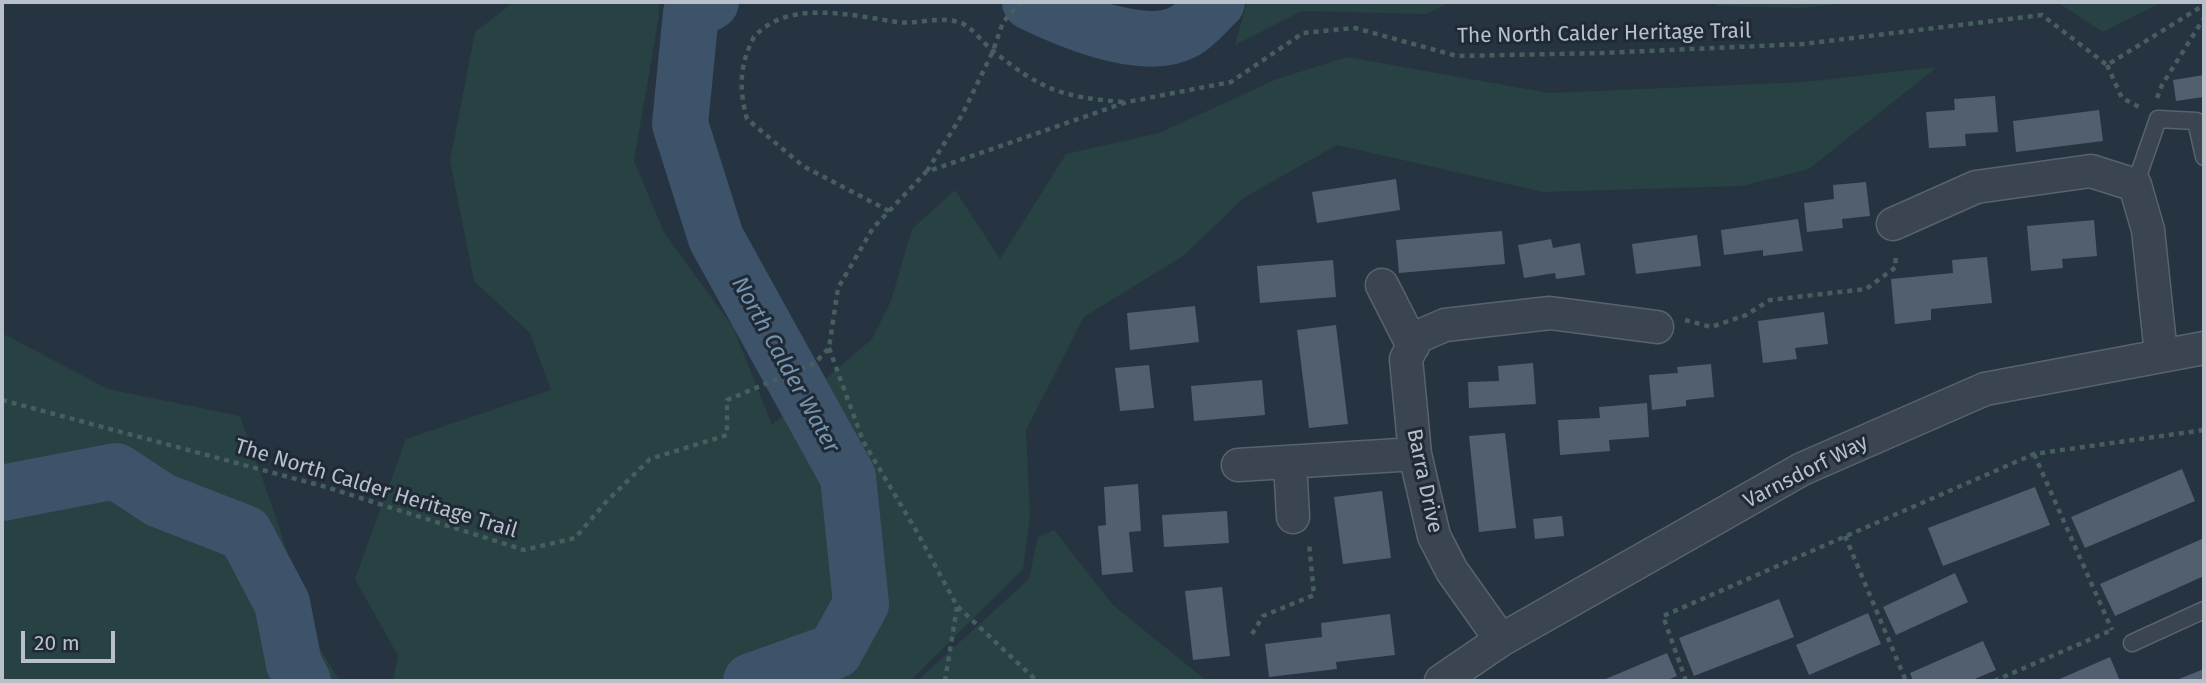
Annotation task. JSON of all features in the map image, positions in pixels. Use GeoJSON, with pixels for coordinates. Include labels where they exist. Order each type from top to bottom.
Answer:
{"type":"FeatureCollection","features":[{"type":"Feature","properties":{"kind":"street"},"geometry":{"type":"LineString","coordinates":[[1893,224],[1976,187],[2091,170],[2136,185],[2148,230],[2161,354]]}},
{"type":"Feature","properties":{"kind":"street"},"geometry":{"type":"LineString","coordinates":[[1382,285],[1413,345]]}},
{"type":"Feature","properties":{"kind":"street"},"geometry":{"type":"LineString","coordinates":[[1413,345],[1417,337],[1445,325],[1550,313],[1657,327]]}},
{"type":"Feature","properties":{"kind":"street","name":"Barra Drive"},"geometry":{"type":"LineString","coordinates":[[1413,345],[1406,359],[1415,454],[1434,536],[1452,571],[1501,640]]}},
{"type":"Feature","properties":{"kind":"street","name":"Varnsdorf Way"},"geometry":{"type":"LineString","coordinates":[[1441,681],[1501,640],[1802,469],[1985,389],[2204,348]]}},
{"type":"Feature","properties":{"kind":"street"},"geometry":{"type":"LineString","coordinates":[[1238,465],[1415,454]]}},
{"type":"Feature","properties":{"kind":"street"},"geometry":{"type":"LineString","coordinates":[[1290,462],[1293,517]]}},
{"type":"Feature","properties":{"kind":"lane"},"geometry":{"type":"LineString","coordinates":[[2136,185],[2155,117],[2196,121],[2204,157]]}},
{"type":"Feature","properties":{"kind":"lane"},"geometry":{"type":"LineString","coordinates":[[2132,643],[2204,610]]}},
{"type":"Feature","properties":{"kind":"path"},"geometry":{"type":"LineString","coordinates":[[926,172],[962,115],[993,51],[1003,22],[1021,2]]}},
{"type":"Feature","properties":{"kind":"path"},"geometry":{"type":"LineString","coordinates":[[820,5],[900,22],[931,19],[961,23],[993,51],[1045,88],[1077,98],[1127,102]]}},
{"type":"Feature","properties":{"kind":"path"},"geometry":{"type":"LineString","coordinates":[[2204,5],[2107,65],[2122,98],[2155,117],[2162,85],[2204,18]]}},
{"type":"Feature","properties":{"kind":"path","name":"The North Calder Heritage Trail"},"geometry":{"type":"LineString","coordinates":[[2,400],[326,487],[524,550],[575,538],[606,502],[650,459],[727,435],[727,400],[815,363],[829,348],[838,288],[873,228],[926,172],[1127,102],[1230,82],[1303,33],[1355,27],[1457,56],[1484,56],[1803,44],[2042,15],[2107,65]]}},
{"type":"Feature","properties":{"kind":"path"},"geometry":{"type":"LineString","coordinates":[[769,17],[748,48],[740,75],[747,119],[803,166],[889,211]]}},
{"type":"Feature","properties":{"kind":"path"},"geometry":{"type":"LineString","coordinates":[[1657,327],[1681,318],[1711,327],[1746,315],[1770,300],[1866,289],[1896,267],[1893,224]]}},
{"type":"Feature","properties":{"kind":"path"},"geometry":{"type":"LineString","coordinates":[[829,348],[863,441],[918,532],[957,606],[1037,681]]}},
{"type":"Feature","properties":{"kind":"path"},"geometry":{"type":"LineString","coordinates":[[1686,681],[1663,617],[2034,454],[2204,430]]}},
{"type":"Feature","properties":{"kind":"path"},"geometry":{"type":"LineString","coordinates":[[2034,454],[2112,630]]}},
{"type":"Feature","properties":{"kind":"path"},"geometry":{"type":"LineString","coordinates":[[1252,634],[1263,616],[1314,595],[1308,532],[1293,517]]}},
{"type":"Feature","properties":{"kind":"path"},"geometry":{"type":"LineString","coordinates":[[1845,536],[1906,681]]}},
{"type":"Feature","properties":{"kind":"path"},"geometry":{"type":"LineString","coordinates":[[945,681],[957,606]]}},
{"type":"Feature","properties":{"kind":"path"},"geometry":{"type":"LineString","coordinates":[[1994,681],[2120,626],[2132,643]]}},
{"type":"Feature","properties":{"kind":"green space"},"geometry":{"type":"Polygon","coordinates":[[[514,2],[659,2],[659,16],[634,161],[665,234],[733,327],[772,425],[872,339],[891,301],[912,229],[955,190],[1000,259],[1066,154],[1159,133],[1277,79],[1347,57],[1549,93],[1805,82],[1937,67],[1809,169],[1742,186],[1543,192],[1337,145],[1245,197],[1183,256],[1084,317],[1026,430],[1030,516],[1023,569],[910,681],[393,681],[398,656],[355,579],[406,439],[551,390],[530,333],[474,281],[450,161],[475,32],[514,2]]]}},
{"type":"Feature","properties":{"kind":"green space"},"geometry":{"type":"Polygon","coordinates":[[[1247,2],[1450,2],[1426,14],[1302,11],[1235,45],[1247,2]]]}},
{"type":"Feature","properties":{"kind":"green space"},"geometry":{"type":"Polygon","coordinates":[[[1715,2],[1856,2],[1802,8],[1717,6],[1715,2]]]}},
{"type":"Feature","properties":{"kind":"green space"},"geometry":{"type":"Polygon","coordinates":[[[2057,2],[2162,2],[2103,32],[2057,2]]]}},
{"type":"Feature","properties":{"kind":"green space"},"geometry":{"type":"Polygon","coordinates":[[[2,333],[108,389],[240,416],[278,523],[312,636],[340,681],[2,681],[2,333]]]}},
{"type":"Feature","properties":{"kind":"green space"},"geometry":{"type":"Polygon","coordinates":[[[1054,530],[1113,605],[1207,681],[917,681],[1029,579],[1038,537],[1054,530]]]}},
{"type":"Feature","properties":{"kind":"building"},"geometry":{"type":"Polygon","coordinates":[[[2204,75],[2204,97],[2176,101],[2173,80],[2204,75]]]}},
{"type":"Feature","properties":{"kind":"building"},"geometry":{"type":"Polygon","coordinates":[[[1995,96],[1998,132],[1965,134],[1966,146],[1929,148],[1926,112],[1955,110],[1954,99],[1995,96]]]}},
{"type":"Feature","properties":{"kind":"building"},"geometry":{"type":"Polygon","coordinates":[[[2099,110],[2103,141],[2016,152],[2013,121],[2099,110]]]}},
{"type":"Feature","properties":{"kind":"building"},"geometry":{"type":"Polygon","coordinates":[[[1396,179],[1400,210],[1317,223],[1312,192],[1396,179]]]}},
{"type":"Feature","properties":{"kind":"building"},"geometry":{"type":"Polygon","coordinates":[[[1866,182],[1870,216],[1842,219],[1843,228],[1807,232],[1804,203],[1834,199],[1833,185],[1866,182]]]}},
{"type":"Feature","properties":{"kind":"building"},"geometry":{"type":"Polygon","coordinates":[[[1798,219],[1803,251],[1763,256],[1763,250],[1724,255],[1721,230],[1798,219]]]}},
{"type":"Feature","properties":{"kind":"building"},"geometry":{"type":"Polygon","coordinates":[[[2094,220],[2097,256],[2062,259],[2063,268],[2031,271],[2027,226],[2094,220]]]}},
{"type":"Feature","properties":{"kind":"building"},"geometry":{"type":"Polygon","coordinates":[[[1502,231],[1505,264],[1399,273],[1396,240],[1502,231]]]}},
{"type":"Feature","properties":{"kind":"building"},"geometry":{"type":"Polygon","coordinates":[[[1697,235],[1701,266],[1636,274],[1632,244],[1697,235]]]}},
{"type":"Feature","properties":{"kind":"building"},"geometry":{"type":"Polygon","coordinates":[[[1551,239],[1553,248],[1580,243],[1585,275],[1556,279],[1555,273],[1524,278],[1518,245],[1551,239]]]}},
{"type":"Feature","properties":{"kind":"building"},"geometry":{"type":"Polygon","coordinates":[[[1987,257],[1992,303],[1931,309],[1931,320],[1895,324],[1891,279],[1953,273],[1952,260],[1987,257]]]}},
{"type":"Feature","properties":{"kind":"building"},"geometry":{"type":"Polygon","coordinates":[[[1333,260],[1336,297],[1260,303],[1257,266],[1333,260]]]}},
{"type":"Feature","properties":{"kind":"building"},"geometry":{"type":"Polygon","coordinates":[[[1195,306],[1199,342],[1130,350],[1127,313],[1195,306]]]}},
{"type":"Feature","properties":{"kind":"building"},"geometry":{"type":"Polygon","coordinates":[[[1824,312],[1828,344],[1795,348],[1797,359],[1763,363],[1758,321],[1824,312]]]}},
{"type":"Feature","properties":{"kind":"building"},"geometry":{"type":"Polygon","coordinates":[[[1336,325],[1348,424],[1309,428],[1297,330],[1336,325]]]}},
{"type":"Feature","properties":{"kind":"building"},"geometry":{"type":"Polygon","coordinates":[[[1533,363],[1536,404],[1469,408],[1468,382],[1499,381],[1498,366],[1533,363]]]}},
{"type":"Feature","properties":{"kind":"building"},"geometry":{"type":"Polygon","coordinates":[[[1711,364],[1714,397],[1686,400],[1686,406],[1652,410],[1649,375],[1678,373],[1677,367],[1711,364]]]}},
{"type":"Feature","properties":{"kind":"building"},"geometry":{"type":"Polygon","coordinates":[[[1149,365],[1154,408],[1120,411],[1115,368],[1149,365]]]}},
{"type":"Feature","properties":{"kind":"building"},"geometry":{"type":"Polygon","coordinates":[[[1262,380],[1265,415],[1194,421],[1191,386],[1262,380]]]}},
{"type":"Feature","properties":{"kind":"building"},"geometry":{"type":"Polygon","coordinates":[[[1647,403],[1649,437],[1609,440],[1610,451],[1560,455],[1558,420],[1600,418],[1599,407],[1647,403]]]}},
{"type":"Feature","properties":{"kind":"building"},"geometry":{"type":"Polygon","coordinates":[[[1505,433],[1516,528],[1479,532],[1469,436],[1505,433]]]}},
{"type":"Feature","properties":{"kind":"building"},"geometry":{"type":"Polygon","coordinates":[[[2182,469],[2195,501],[2085,548],[2071,517],[2182,469]]]}},
{"type":"Feature","properties":{"kind":"building"},"geometry":{"type":"Polygon","coordinates":[[[1138,484],[1141,531],[1129,532],[1133,572],[1102,575],[1098,526],[1106,525],[1104,487],[1138,484]]]}},
{"type":"Feature","properties":{"kind":"building"},"geometry":{"type":"Polygon","coordinates":[[[2035,487],[2050,525],[1943,566],[1928,528],[2035,487]]]}},
{"type":"Feature","properties":{"kind":"building"},"geometry":{"type":"Polygon","coordinates":[[[1382,491],[1391,558],[1343,564],[1334,497],[1382,491]]]}},
{"type":"Feature","properties":{"kind":"building"},"geometry":{"type":"Polygon","coordinates":[[[1227,511],[1229,543],[1164,547],[1162,515],[1227,511]]]}},
{"type":"Feature","properties":{"kind":"building"},"geometry":{"type":"Polygon","coordinates":[[[1562,516],[1564,536],[1535,539],[1533,519],[1562,516]]]}},
{"type":"Feature","properties":{"kind":"building"},"geometry":{"type":"Polygon","coordinates":[[[2204,538],[2204,576],[2115,616],[2100,584],[2204,538]]]}},
{"type":"Feature","properties":{"kind":"building"},"geometry":{"type":"Polygon","coordinates":[[[1955,573],[1968,602],[1896,635],[1883,607],[1955,573]]]}},
{"type":"Feature","properties":{"kind":"building"},"geometry":{"type":"Polygon","coordinates":[[[1222,587],[1230,656],[1193,660],[1185,591],[1222,587]]]}},
{"type":"Feature","properties":{"kind":"building"},"geometry":{"type":"Polygon","coordinates":[[[1779,599],[1794,637],[1694,676],[1679,638],[1779,599]]]}},
{"type":"Feature","properties":{"kind":"building"},"geometry":{"type":"Polygon","coordinates":[[[1868,613],[1881,644],[1809,675],[1796,645],[1868,613]]]}},
{"type":"Feature","properties":{"kind":"building"},"geometry":{"type":"Polygon","coordinates":[[[1390,614],[1395,655],[1336,662],[1337,669],[1269,677],[1265,644],[1322,637],[1321,623],[1390,614]]]}},
{"type":"Feature","properties":{"kind":"building"},"geometry":{"type":"Polygon","coordinates":[[[1983,641],[1996,670],[1970,681],[1913,681],[1910,673],[1983,641]]]}},
{"type":"Feature","properties":{"kind":"building"},"geometry":{"type":"Polygon","coordinates":[[[1667,653],[1677,676],[1665,681],[1601,681],[1667,653]]]}},
{"type":"Feature","properties":{"kind":"building"},"geometry":{"type":"Polygon","coordinates":[[[2110,657],[2120,681],[2055,681],[2110,657]]]}},
{"type":"Feature","properties":{"kind":"building"},"geometry":{"type":"Polygon","coordinates":[[[2204,669],[2204,681],[2174,681],[2204,669]]]}},
{"type":"Feature","properties":{"kind":"waterway","name":"North Calder Water"},"geometry":{"type":"LineString","coordinates":[[711,2],[691,13],[680,124],[716,238],[848,477],[861,604],[835,651],[751,681]]}},
{"type":"Feature","properties":{"kind":"waterway","name":"North Calder Water"},"geometry":{"type":"LineString","coordinates":[[1030,2],[1106,32],[1149,39],[1168,37],[1185,31],[1217,2]]}},
{"type":"Feature","properties":{"kind":"waterway","name":"North Calder Water"},"geometry":{"type":"LineString","coordinates":[[2,493],[116,471],[160,500],[245,533],[282,603],[294,664],[303,681]]}}]}
